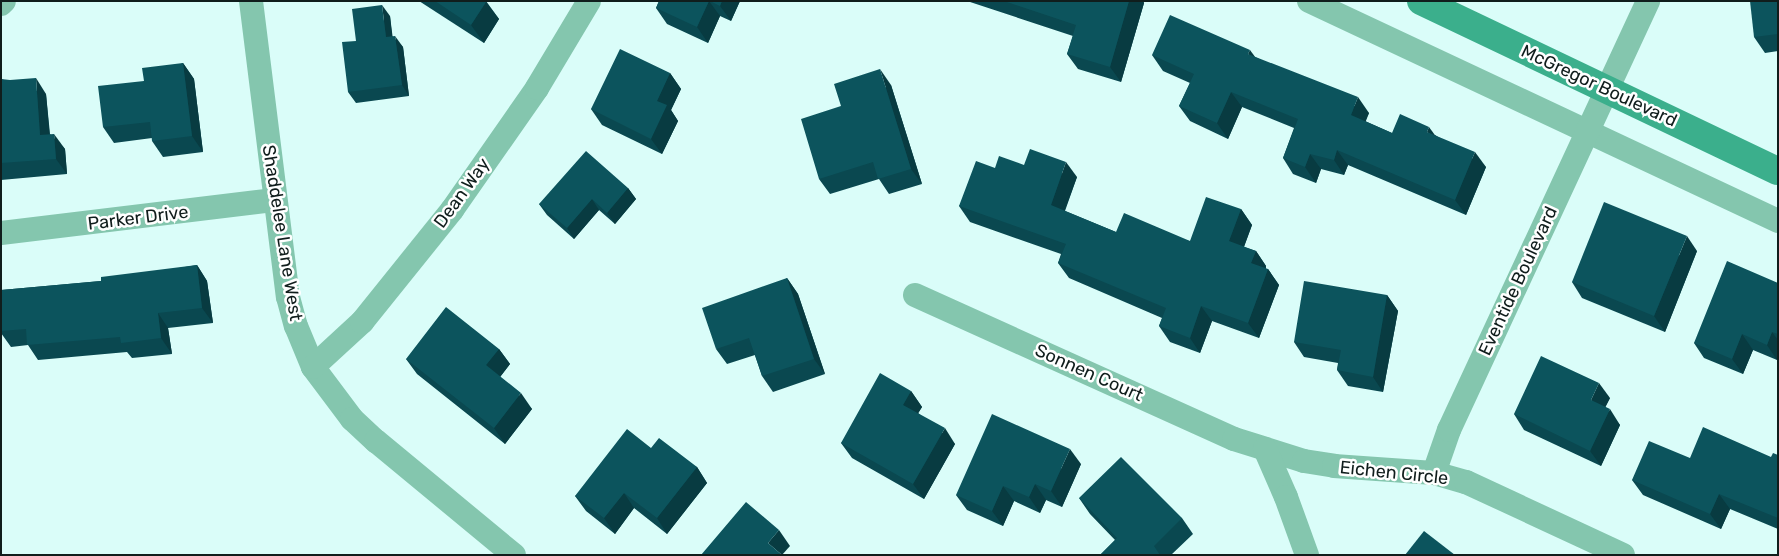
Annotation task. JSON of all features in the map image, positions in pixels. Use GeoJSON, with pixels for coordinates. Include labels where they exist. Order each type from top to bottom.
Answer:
{"type":"FeatureCollection","features":[{"type":"Feature","properties":{"kind":"main road","name":"McGregor Boulevard"},"geometry":{"type":"LineString","coordinates":[[1421,1],[1778,170]]}},
{"type":"Feature","properties":{"kind":"street","name":"Shaddelee Lane West"},"geometry":{"type":"LineString","coordinates":[[251,1],[288,297],[296,326],[313,367],[352,419],[514,555]]}},
{"type":"Feature","properties":{"kind":"street","name":"Dean Way"},"geometry":{"type":"LineString","coordinates":[[313,367],[362,322],[452,210],[537,88],[589,1]]}},
{"type":"Feature","properties":{"kind":"street"},"geometry":{"type":"LineString","coordinates":[[1309,1],[1778,221]]}},
{"type":"Feature","properties":{"kind":"street","name":"Eventide Boulevard"},"geometry":{"type":"LineString","coordinates":[[1434,474],[1448,430],[1648,1]]}},
{"type":"Feature","properties":{"kind":"street","name":"Parker Drive"},"geometry":{"type":"LineString","coordinates":[[1,234],[275,200]]}},
{"type":"Feature","properties":{"kind":"street","name":"Sonnen Court"},"geometry":{"type":"LineString","coordinates":[[915,295],[1175,411],[1203,426],[1265,449]]}},
{"type":"Feature","properties":{"kind":"street"},"geometry":{"type":"LineString","coordinates":[[1265,449],[1286,497],[1307,555]]}},
{"type":"Feature","properties":{"kind":"street","name":"Eichen Circle"},"geometry":{"type":"LineString","coordinates":[[1265,449],[1334,466],[1434,474],[1466,482],[1624,555]]}},
{"type":"Feature","properties":{"kind":"building"},"geometry":{"type":"Polygon","coordinates":[[[435,1],[486,1],[486,2],[471,25],[435,1]]]}},
{"type":"Feature","properties":{"kind":"building"},"geometry":{"type":"Polygon","coordinates":[[[659,1],[709,1],[697,27],[656,8],[659,1]]]}},
{"type":"Feature","properties":{"kind":"building"},"geometry":{"type":"Polygon","coordinates":[[[710,1],[722,1],[720,6],[710,1]]]}},
{"type":"Feature","properties":{"kind":"building"},"geometry":{"type":"Polygon","coordinates":[[[1004,1],[1129,1],[1110,67],[1067,54],[1076,25],[1004,1]]]}},
{"type":"Feature","properties":{"kind":"building"},"geometry":{"type":"Polygon","coordinates":[[[1750,1],[1778,1],[1778,34],[1754,37],[1750,1]]]}},
{"type":"Feature","properties":{"kind":"building"},"geometry":{"type":"Polygon","coordinates":[[[382,5],[386,37],[395,36],[402,85],[348,92],[342,42],[356,41],[352,9],[382,5]]]}},
{"type":"Feature","properties":{"kind":"building"},"geometry":{"type":"Polygon","coordinates":[[[1170,15],[1250,50],[1248,54],[1358,97],[1351,115],[1392,133],[1400,114],[1429,127],[1427,132],[1475,152],[1455,200],[1337,150],[1334,160],[1310,154],[1305,167],[1283,158],[1298,119],[1231,92],[1217,123],[1179,106],[1194,74],[1152,55],[1170,15]]]}},
{"type":"Feature","properties":{"kind":"building"},"geometry":{"type":"Polygon","coordinates":[[[620,49],[670,73],[657,101],[667,105],[651,139],[591,109],[620,49]]]}},
{"type":"Feature","properties":{"kind":"building"},"geometry":{"type":"Polygon","coordinates":[[[183,63],[192,136],[152,141],[150,122],[103,127],[98,86],[144,81],[142,68],[183,63]]]}},
{"type":"Feature","properties":{"kind":"building"},"geometry":{"type":"Polygon","coordinates":[[[880,69],[911,169],[878,179],[873,162],[819,179],[801,119],[841,106],[834,84],[880,69]]]}},
{"type":"Feature","properties":{"kind":"building"},"geometry":{"type":"Polygon","coordinates":[[[36,78],[40,135],[54,134],[56,159],[1,163],[1,79],[36,78]]]}},
{"type":"Feature","properties":{"kind":"building"},"geometry":{"type":"Polygon","coordinates":[[[1030,149],[1066,162],[1051,205],[1116,232],[1124,213],[1190,241],[1206,197],[1241,209],[1229,241],[1256,251],[1251,263],[1268,269],[1248,323],[1201,306],[1190,338],[1159,326],[1166,308],[1058,263],[1066,244],[959,206],[976,161],[995,168],[999,156],[1024,165],[1030,149]]]}},
{"type":"Feature","properties":{"kind":"building"},"geometry":{"type":"Polygon","coordinates":[[[586,151],[628,188],[607,213],[592,199],[567,228],[539,204],[586,151]]]}},
{"type":"Feature","properties":{"kind":"building"},"geometry":{"type":"Polygon","coordinates":[[[1604,202],[1687,236],[1654,316],[1572,282],[1604,202]]]}},
{"type":"Feature","properties":{"kind":"building"},"geometry":{"type":"Polygon","coordinates":[[[1727,261],[1778,283],[1778,334],[1772,332],[1767,345],[1742,334],[1732,359],[1694,343],[1727,261]]]}},
{"type":"Feature","properties":{"kind":"building"},"geometry":{"type":"Polygon","coordinates":[[[197,265],[202,308],[158,313],[161,338],[121,343],[120,337],[27,345],[26,329],[1,331],[1,290],[101,281],[101,277],[197,265]]]}},
{"type":"Feature","properties":{"kind":"building"},"geometry":{"type":"Polygon","coordinates":[[[787,278],[814,359],[762,376],[749,338],[716,349],[702,308],[787,278]]]}},
{"type":"Feature","properties":{"kind":"building"},"geometry":{"type":"Polygon","coordinates":[[[1304,281],[1387,295],[1373,377],[1337,370],[1341,350],[1294,342],[1304,281]]]}},
{"type":"Feature","properties":{"kind":"building"},"geometry":{"type":"Polygon","coordinates":[[[446,307],[499,349],[486,365],[521,393],[494,428],[406,359],[446,307]]]}},
{"type":"Feature","properties":{"kind":"building"},"geometry":{"type":"Polygon","coordinates":[[[1541,356],[1599,383],[1591,400],[1610,409],[1590,451],[1514,414],[1541,356]]]}},
{"type":"Feature","properties":{"kind":"building"},"geometry":{"type":"Polygon","coordinates":[[[880,373],[911,391],[903,405],[945,428],[913,484],[841,443],[880,373]]]}},
{"type":"Feature","properties":{"kind":"building"},"geometry":{"type":"Polygon","coordinates":[[[992,414],[1070,449],[1051,491],[1035,484],[1029,497],[1003,486],[992,511],[956,495],[992,414]]]}},
{"type":"Feature","properties":{"kind":"building"},"geometry":{"type":"Polygon","coordinates":[[[1703,427],[1771,457],[1773,453],[1778,455],[1778,518],[1719,494],[1710,514],[1632,480],[1649,441],[1690,458],[1703,427]]]}},
{"type":"Feature","properties":{"kind":"building"},"geometry":{"type":"Polygon","coordinates":[[[627,429],[651,448],[659,438],[697,467],[657,518],[624,493],[604,518],[575,496],[627,429]]]}},
{"type":"Feature","properties":{"kind":"building"},"geometry":{"type":"Polygon","coordinates":[[[1121,457],[1182,518],[1154,546],[1160,555],[1100,555],[1117,538],[1079,498],[1121,457]]]}},
{"type":"Feature","properties":{"kind":"building"},"geometry":{"type":"Polygon","coordinates":[[[746,502],[779,530],[768,543],[782,555],[701,555],[746,502]]]}},
{"type":"Feature","properties":{"kind":"building"},"geometry":{"type":"Polygon","coordinates":[[[1424,531],[1455,555],[1405,555],[1424,531]]]}}]}
